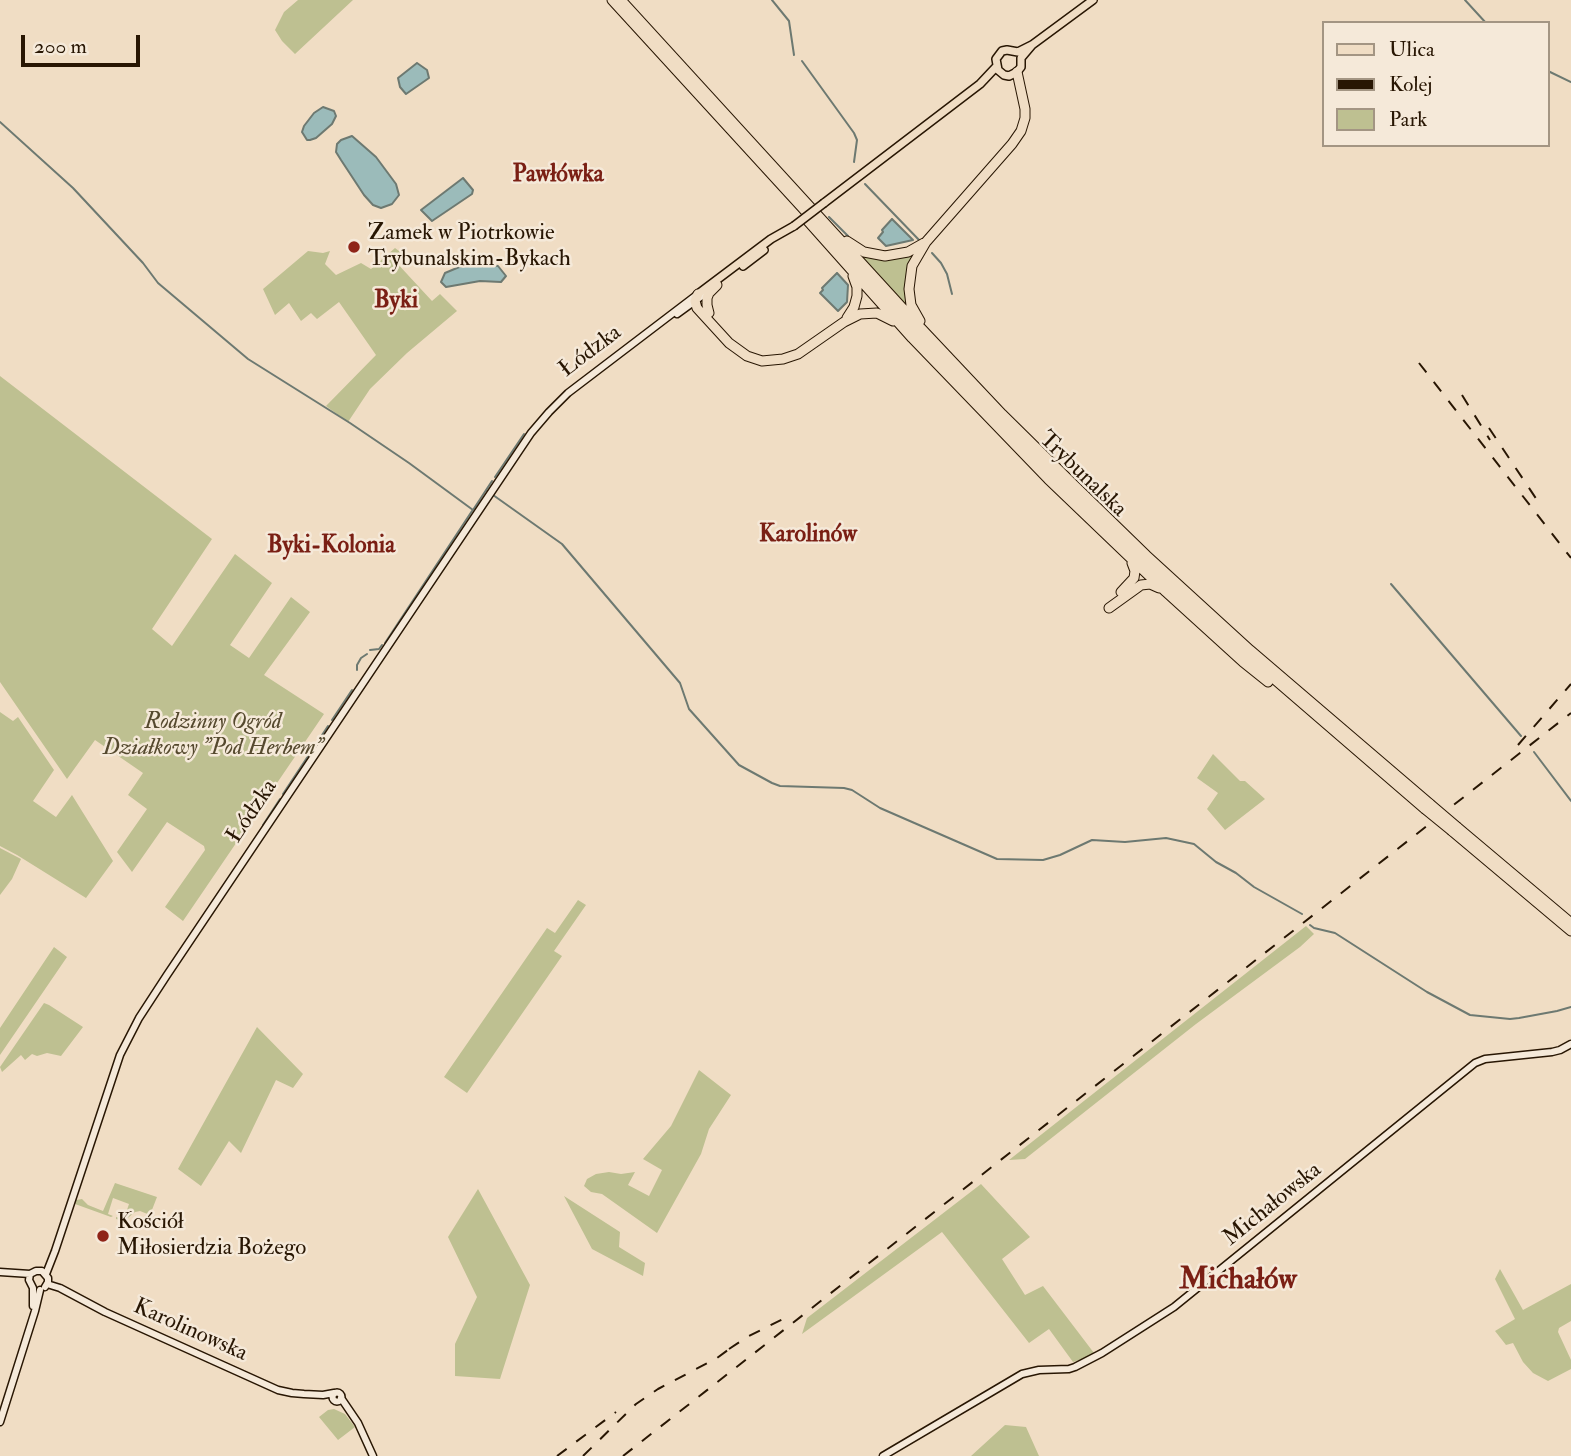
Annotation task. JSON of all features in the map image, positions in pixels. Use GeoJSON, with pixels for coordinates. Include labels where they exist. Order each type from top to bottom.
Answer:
{"type":"FeatureCollection","features":[{"type":"Feature","properties":{"kind":"highway","name":"Trybunalska"},"geometry":{"type":"LineString","coordinates":[[612,0],[938,356],[1101,521],[1311,712],[1571,923]]}},
{"type":"Feature","properties":{"kind":"highway","name":"Trybunalska"},"geometry":{"type":"LineString","coordinates":[[621,0],[937,345],[1051,463],[1172,579],[1427,806]]}},
{"type":"Feature","properties":{"kind":"highway"},"geometry":{"type":"LineString","coordinates":[[937,345],[913,310],[909,289],[912,266],[926,242],[1017,138],[1023,127],[1025,109],[1006,72]]}},
{"type":"Feature","properties":{"kind":"highway"},"geometry":{"type":"LineString","coordinates":[[769,171],[788,198],[847,266],[1011,441],[1127,556],[1245,664],[1311,712]]}},
{"type":"Feature","properties":{"kind":"highway"},"geometry":{"type":"LineString","coordinates":[[817,214],[851,244],[871,254],[900,255],[926,242]]}},
{"type":"Feature","properties":{"kind":"highway"},"geometry":{"type":"LineString","coordinates":[[844,322],[854,307],[857,294],[854,279],[847,266]]}},
{"type":"Feature","properties":{"kind":"highway"},"geometry":{"type":"LineString","coordinates":[[704,312],[708,297],[717,285]]}},
{"type":"Feature","properties":{"kind":"highway"},"geometry":{"type":"LineString","coordinates":[[696,298],[704,312],[737,346],[773,360],[803,352],[844,322],[864,313],[879,314],[891,319],[912,338]]}},
{"type":"Feature","properties":{"kind":"highway"},"geometry":{"type":"LineString","coordinates":[[686,308],[704,312]]}},
{"type":"Feature","properties":{"kind":"highway"},"geometry":{"type":"LineString","coordinates":[[1127,556],[1135,569],[1134,578],[1108,605],[1142,585],[1153,585],[1166,592]]}},
{"type":"Feature","properties":{"kind":"highway","name":"Trybunalska"},"geometry":{"type":"LineString","coordinates":[[1455,829],[1571,931]]}},
{"type":"Feature","properties":{"kind":"main road"},"geometry":{"type":"LineString","coordinates":[[1019,55],[1093,0]]}},
{"type":"Feature","properties":{"kind":"main road"},"geometry":{"type":"LineString","coordinates":[[1011,50],[1019,55],[1021,66],[1006,72],[996,59],[1002,51],[1011,50]]}},
{"type":"Feature","properties":{"kind":"main road","name":"Łódzka"},"geometry":{"type":"LineString","coordinates":[[663,322],[717,285],[980,84],[1006,72]]}},
{"type":"Feature","properties":{"kind":"main road","name":"Łódzka"},"geometry":{"type":"LineString","coordinates":[[44,1272],[51,1262],[120,1055],[139,1018],[535,428],[558,402],[582,382],[771,239],[794,226]]}},
{"type":"Feature","properties":{"kind":"main road","name":"Michałowska"},"geometry":{"type":"LineString","coordinates":[[883,1456],[1022,1374],[1075,1367],[1174,1307],[1475,1063],[1485,1059],[1552,1052],[1571,1044]]}},
{"type":"Feature","properties":{"kind":"main road"},"geometry":{"type":"LineString","coordinates":[[30,1277],[34,1271],[44,1272],[47,1284],[36,1289]]}},
{"type":"Feature","properties":{"kind":"main road"},"geometry":{"type":"LineString","coordinates":[[2,1272],[30,1277]]}},
{"type":"Feature","properties":{"kind":"main road"},"geometry":{"type":"LineString","coordinates":[[0,1422],[33,1315],[36,1289],[30,1277]]}},
{"type":"Feature","properties":{"kind":"main road","name":"Karolinowska"},"geometry":{"type":"LineString","coordinates":[[47,1284],[278,1390],[336,1398],[358,1423],[373,1456]]}},
{"type":"Feature","properties":{"kind":"green space"},"geometry":{"type":"Polygon","coordinates":[[[298,0],[353,0],[295,54],[275,30],[284,12],[298,0]]]}},
{"type":"Feature","properties":{"kind":"green space"},"geometry":{"type":"Polygon","coordinates":[[[395,248],[403,254],[395,261],[432,301],[440,294],[457,311],[407,353],[370,389],[348,422],[326,406],[376,355],[339,302],[317,319],[311,313],[301,321],[289,303],[275,315],[263,289],[308,251],[330,251],[325,264],[336,275],[361,263],[371,269],[395,248]]]}},
{"type":"Feature","properties":{"kind":"green space"},"geometry":{"type":"Polygon","coordinates":[[[918,250],[910,265],[911,311],[859,254],[918,250]]]}},
{"type":"Feature","properties":{"kind":"green space","name":"Rodzinny Ogród Działkowy \"Pod Herbem\""},"geometry":{"type":"Polygon","coordinates":[[[0,376],[212,539],[152,629],[172,646],[235,554],[272,583],[230,645],[249,658],[291,597],[310,612],[264,675],[324,714],[183,921],[165,907],[205,850],[204,846],[167,822],[132,872],[117,852],[147,809],[128,795],[143,773],[95,740],[67,779],[0,682],[0,376]]]}},
{"type":"Feature","properties":{"kind":"green space"},"geometry":{"type":"Polygon","coordinates":[[[0,712],[13,721],[18,717],[54,770],[33,801],[56,817],[72,795],[113,861],[86,898],[0,846],[0,712]]]}},
{"type":"Feature","properties":{"kind":"green space"},"geometry":{"type":"Polygon","coordinates":[[[1213,754],[1240,781],[1245,781],[1265,799],[1225,830],[1207,809],[1218,793],[1197,778],[1213,754]]]}},
{"type":"Feature","properties":{"kind":"green space"},"geometry":{"type":"Polygon","coordinates":[[[0,848],[21,859],[12,879],[0,895],[0,848]]]}},
{"type":"Feature","properties":{"kind":"green space"},"geometry":{"type":"Polygon","coordinates":[[[578,900],[586,905],[554,951],[562,956],[467,1093],[444,1077],[547,928],[555,933],[578,900]]]}},
{"type":"Feature","properties":{"kind":"green space"},"geometry":{"type":"Polygon","coordinates":[[[1306,926],[1314,934],[1300,947],[1196,1024],[1025,1159],[1009,1160],[1306,926]]]}},
{"type":"Feature","properties":{"kind":"green space"},"geometry":{"type":"Polygon","coordinates":[[[54,947],[67,957],[0,1055],[0,1028],[54,947]]]}},
{"type":"Feature","properties":{"kind":"green space"},"geometry":{"type":"Polygon","coordinates":[[[44,1003],[83,1027],[61,1056],[32,1054],[25,1060],[21,1055],[2,1072],[0,1067],[44,1003]]]}},
{"type":"Feature","properties":{"kind":"green space"},"geometry":{"type":"Polygon","coordinates":[[[257,1027],[303,1074],[293,1088],[276,1080],[241,1153],[229,1141],[201,1186],[178,1169],[257,1027]]]}},
{"type":"Feature","properties":{"kind":"green space"},"geometry":{"type":"Polygon","coordinates":[[[699,1070],[731,1095],[709,1129],[701,1154],[657,1233],[602,1194],[591,1192],[584,1186],[587,1179],[596,1174],[635,1172],[628,1185],[649,1196],[662,1170],[643,1159],[671,1126],[699,1070]]]}},
{"type":"Feature","properties":{"kind":"green space"},"geometry":{"type":"Polygon","coordinates":[[[115,1183],[157,1197],[150,1215],[140,1211],[124,1221],[116,1219],[124,1219],[129,1204],[113,1198],[108,1214],[113,1216],[111,1217],[75,1204],[76,1200],[82,1199],[88,1205],[103,1211],[115,1183]]]}},
{"type":"Feature","properties":{"kind":"green space"},"geometry":{"type":"Polygon","coordinates":[[[981,1184],[1030,1237],[1002,1259],[1025,1295],[1043,1286],[1094,1353],[1073,1362],[1049,1329],[1029,1343],[942,1232],[802,1334],[807,1318],[981,1184]]]}},
{"type":"Feature","properties":{"kind":"green space"},"geometry":{"type":"Polygon","coordinates":[[[478,1189],[530,1285],[500,1379],[455,1376],[455,1344],[477,1297],[448,1237],[478,1189]]]}},
{"type":"Feature","properties":{"kind":"green space"},"geometry":{"type":"Polygon","coordinates":[[[564,1196],[620,1232],[619,1247],[645,1263],[643,1276],[592,1249],[564,1196]]]}},
{"type":"Feature","properties":{"kind":"green space"},"geometry":{"type":"Polygon","coordinates":[[[1500,1269],[1523,1310],[1571,1284],[1571,1321],[1559,1328],[1558,1332],[1571,1360],[1571,1369],[1548,1381],[1533,1373],[1523,1362],[1513,1343],[1506,1345],[1495,1331],[1515,1319],[1495,1279],[1500,1269]]]}},
{"type":"Feature","properties":{"kind":"green space"},"geometry":{"type":"Polygon","coordinates":[[[334,1409],[345,1414],[355,1427],[338,1440],[319,1417],[334,1409]]]}},
{"type":"Feature","properties":{"kind":"green space"},"geometry":{"type":"Polygon","coordinates":[[[1005,1425],[1026,1427],[1039,1456],[971,1456],[1005,1425]]]}},
{"type":"Feature","properties":{"kind":"water"},"geometry":{"type":"Polygon","coordinates":[[[417,63],[427,70],[429,78],[406,94],[400,87],[398,78],[417,63]]]}},
{"type":"Feature","properties":{"kind":"water"},"geometry":{"type":"Polygon","coordinates":[[[323,107],[334,111],[336,116],[332,124],[316,138],[307,140],[302,132],[304,126],[314,113],[323,107]]]}},
{"type":"Feature","properties":{"kind":"water"},"geometry":{"type":"Polygon","coordinates":[[[352,136],[376,157],[396,184],[399,195],[392,204],[381,208],[373,205],[336,152],[337,144],[341,140],[352,136]]]}},
{"type":"Feature","properties":{"kind":"water"},"geometry":{"type":"Polygon","coordinates":[[[463,178],[473,190],[472,194],[432,221],[421,210],[463,178]]]}},
{"type":"Feature","properties":{"kind":"water"},"geometry":{"type":"Polygon","coordinates":[[[892,219],[913,240],[886,246],[878,238],[892,219]]]}},
{"type":"Feature","properties":{"kind":"water"},"geometry":{"type":"Polygon","coordinates":[[[483,257],[489,265],[498,266],[506,276],[501,282],[480,281],[446,287],[441,282],[445,273],[483,257]]]}},
{"type":"Feature","properties":{"kind":"water"},"geometry":{"type":"Polygon","coordinates":[[[837,273],[848,285],[847,302],[838,311],[820,293],[837,273]]]}},
{"type":"Feature","properties":{"kind":"waterway"},"geometry":{"type":"LineString","coordinates":[[772,0],[789,21],[794,55]]}},
{"type":"Feature","properties":{"kind":"waterway"},"geometry":{"type":"LineString","coordinates":[[1465,0],[1484,21]]}},
{"type":"Feature","properties":{"kind":"waterway"},"geometry":{"type":"LineString","coordinates":[[802,61],[854,133],[857,140],[854,162]]}},
{"type":"Feature","properties":{"kind":"waterway"},"geometry":{"type":"LineString","coordinates":[[1550,72],[1571,82]]}},
{"type":"Feature","properties":{"kind":"waterway"},"geometry":{"type":"LineString","coordinates":[[0,122],[73,188],[143,263],[158,283],[248,359],[350,423],[473,510],[492,481]]}},
{"type":"Feature","properties":{"kind":"waterway"},"geometry":{"type":"LineString","coordinates":[[865,184],[920,241]]}},
{"type":"Feature","properties":{"kind":"waterway"},"geometry":{"type":"LineString","coordinates":[[829,217],[848,236]]}},
{"type":"Feature","properties":{"kind":"waterway"},"geometry":{"type":"LineString","coordinates":[[932,253],[947,274],[952,294]]}},
{"type":"Feature","properties":{"kind":"waterway"},"geometry":{"type":"LineString","coordinates":[[495,477],[524,434]]}},
{"type":"Feature","properties":{"kind":"waterway"},"geometry":{"type":"LineString","coordinates":[[486,490],[562,544],[680,683],[689,709],[739,765],[772,783],[780,786],[852,790],[880,808],[997,859],[1043,860],[1092,840],[1125,842],[1166,838],[1194,844],[1254,887],[1302,914]]}},
{"type":"Feature","properties":{"kind":"waterway"},"geometry":{"type":"LineString","coordinates":[[385,643],[472,511]]}},
{"type":"Feature","properties":{"kind":"waterway"},"geometry":{"type":"LineString","coordinates":[[1391,584],[1521,736]]}},
{"type":"Feature","properties":{"kind":"waterway"},"geometry":{"type":"LineString","coordinates":[[370,650],[379,649],[382,645]]}},
{"type":"Feature","properties":{"kind":"waterway"},"geometry":{"type":"LineString","coordinates":[[357,670],[361,658],[367,654]]}},
{"type":"Feature","properties":{"kind":"waterway"},"geometry":{"type":"LineString","coordinates":[[332,720],[352,690]]}},
{"type":"Feature","properties":{"kind":"waterway"},"geometry":{"type":"LineString","coordinates":[[283,794],[328,726]]}},
{"type":"Feature","properties":{"kind":"waterway"},"geometry":{"type":"LineString","coordinates":[[1534,752],[1571,801]]}},
{"type":"Feature","properties":{"kind":"waterway"},"geometry":{"type":"LineString","coordinates":[[263,825],[280,799]]}},
{"type":"Feature","properties":{"kind":"waterway"},"geometry":{"type":"LineString","coordinates":[[1310,925],[1335,933],[1427,992],[1470,1015],[1510,1019],[1571,1007]]}},
{"type":"Feature","properties":{"kind":"railway"},"geometry":{"type":"LineString","coordinates":[[1419,363],[1571,558]]}},
{"type":"Feature","properties":{"kind":"railway"},"geometry":{"type":"LineString","coordinates":[[1462,395],[1490,440]]}},
{"type":"Feature","properties":{"kind":"railway"},"geometry":{"type":"LineString","coordinates":[[1489,428],[1539,503]]}},
{"type":"Feature","properties":{"kind":"railway"},"geometry":{"type":"LineString","coordinates":[[1518,745],[1571,684]]}},
{"type":"Feature","properties":{"kind":"railway"},"geometry":{"type":"LineString","coordinates":[[623,1456],[1571,713]]}},
{"type":"Feature","properties":{"kind":"railway"},"geometry":{"type":"LineString","coordinates":[[729,1349],[791,1315]]}},
{"type":"Feature","properties":{"kind":"railway"},"geometry":{"type":"LineString","coordinates":[[583,1456],[636,1404],[658,1389],[717,1358],[736,1344]]}},
{"type":"Feature","properties":{"kind":"railway"},"geometry":{"type":"LineString","coordinates":[[557,1456],[616,1412]]}},
{"type":"Feature","properties":{"kind":"place","name":"Zamek w Piotrkowie Trybunalskim-Bykach"},"geometry":{"type":"Point","coordinates":[354,247]}},
{"type":"Feature","properties":{"kind":"place","name":"Kościół Miłosierdzia Bożego"},"geometry":{"type":"Point","coordinates":[103,1236]}},
{"type":"Feature","properties":{"kind":"district","name":"Pawłówka"},"geometry":{"type":"Point","coordinates":[558,176]}},
{"type":"Feature","properties":{"kind":"district","name":"Byki"},"geometry":{"type":"Point","coordinates":[396,302]}},
{"type":"Feature","properties":{"kind":"district","name":"Karolinów"},"geometry":{"type":"Point","coordinates":[808,536]}},
{"type":"Feature","properties":{"kind":"district","name":"Byki-Kolonia"},"geometry":{"type":"Point","coordinates":[331,547]}},
{"type":"Feature","properties":{"kind":"district","name":"Michałów"},"geometry":{"type":"Point","coordinates":[1238,1282]}}]}
